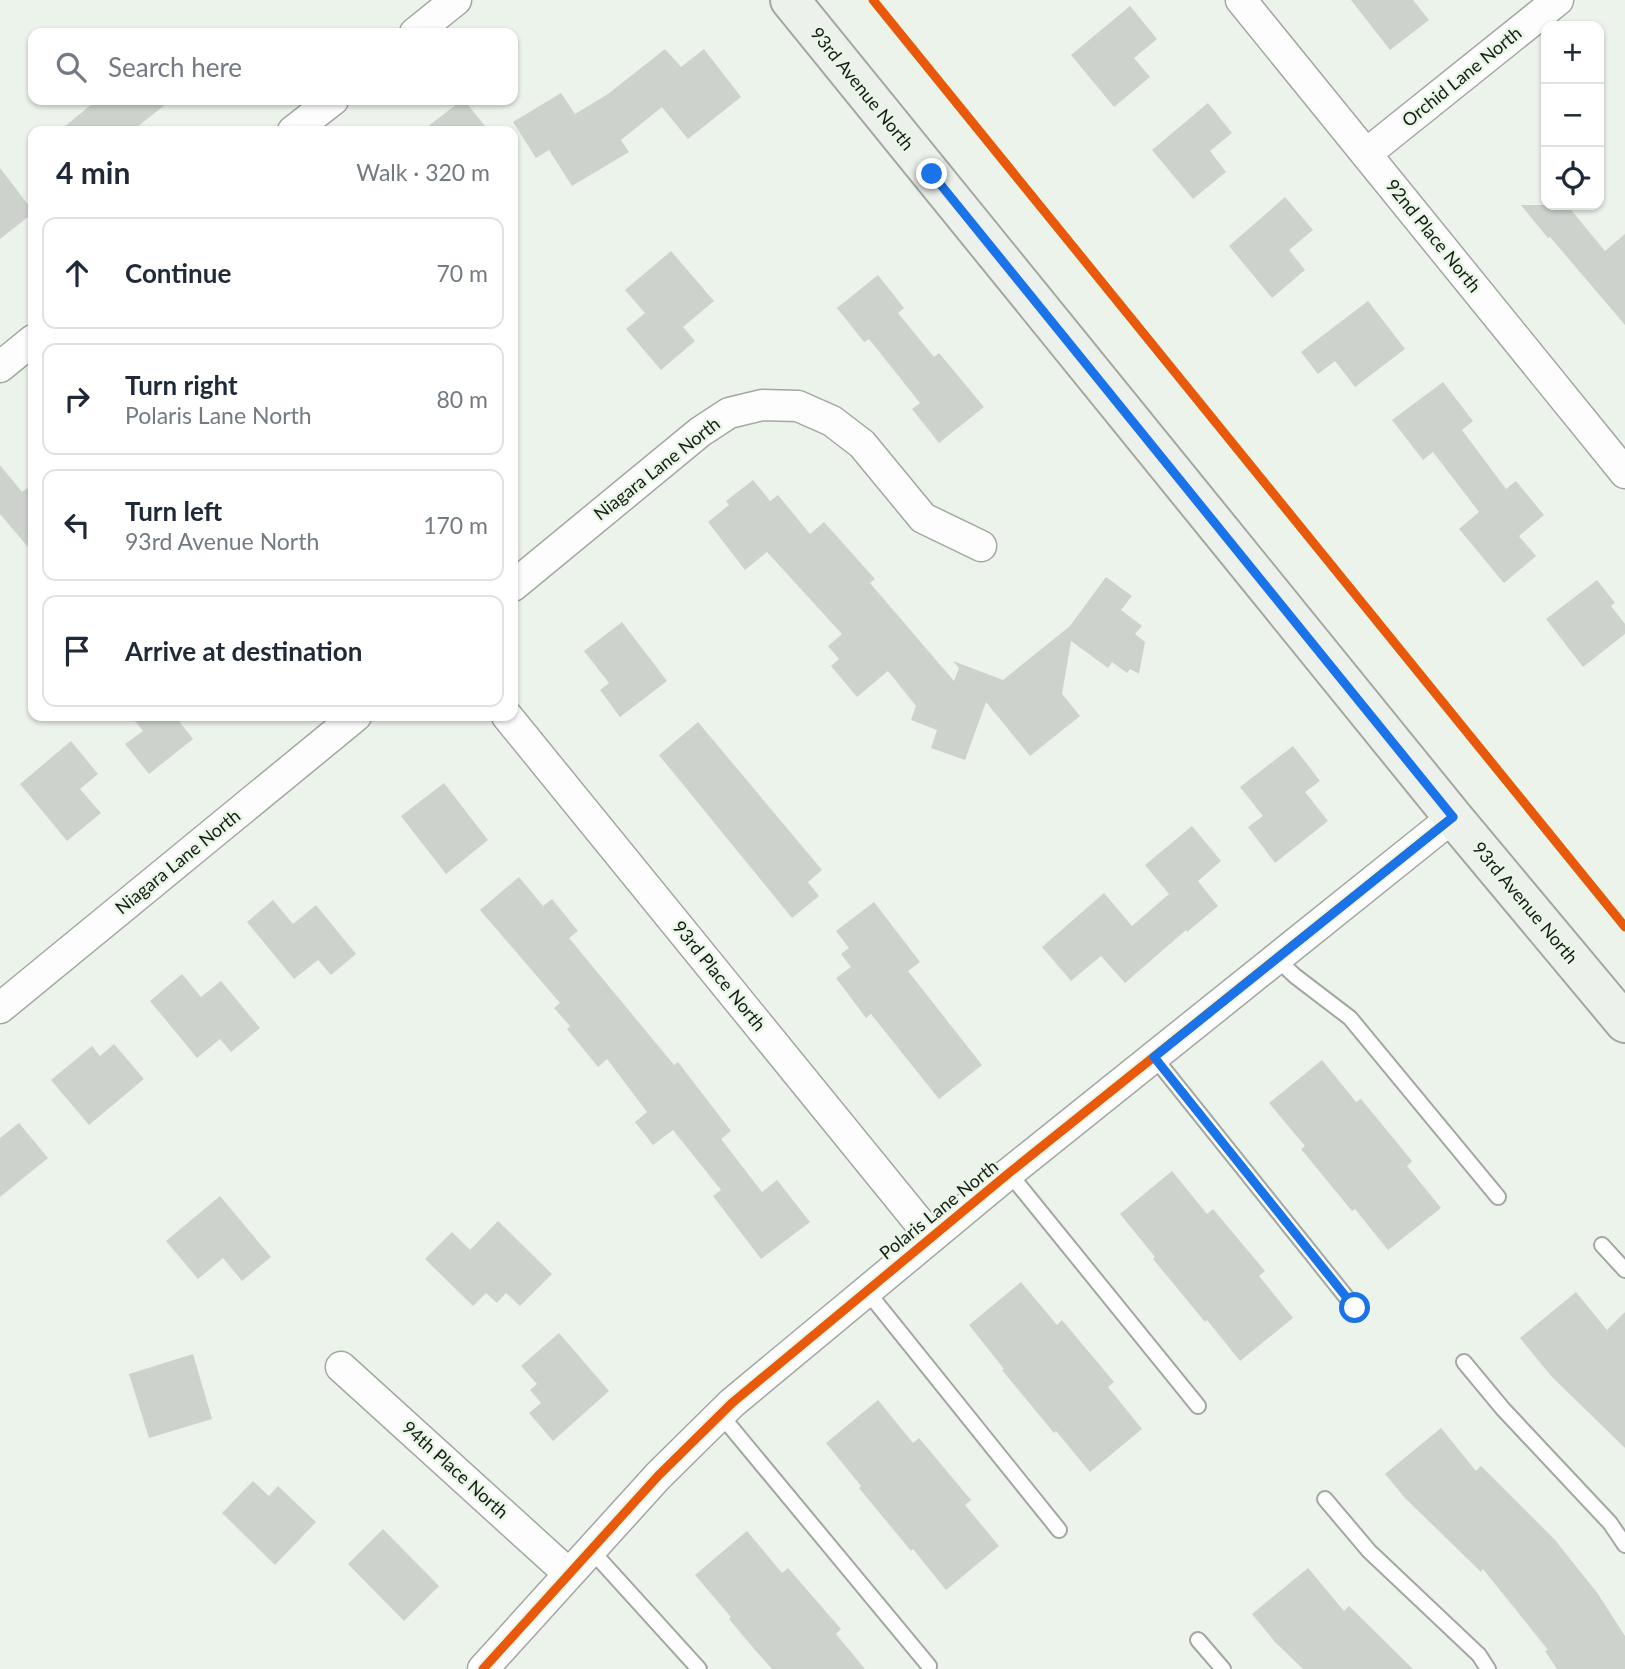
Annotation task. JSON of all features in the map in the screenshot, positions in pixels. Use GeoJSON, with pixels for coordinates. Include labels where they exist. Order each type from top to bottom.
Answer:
{"type":"FeatureCollection","features":[{"type":"Feature","properties":{"kind":"main road","name":"93rd Avenue North"},"geometry":{"type":"LineString","coordinates":[[790,0],[1453,817],[1625,1023]]}},
{"type":"Feature","properties":{"kind":"street"},"geometry":{"type":"LineString","coordinates":[[421,28],[456,0]]}},
{"type":"Feature","properties":{"kind":"street","name":"92nd Place North"},"geometry":{"type":"LineString","coordinates":[[1241,0],[1625,473]]}},
{"type":"Feature","properties":{"kind":"street","name":"Orchid Lane North"},"geometry":{"type":"LineString","coordinates":[[1366,154],[1558,0]]}},
{"type":"Feature","properties":{"kind":"street"},"geometry":{"type":"LineString","coordinates":[[299,126],[326,105]]}},
{"type":"Feature","properties":{"kind":"street"},"geometry":{"type":"LineString","coordinates":[[0,367],[28,344]]}},
{"type":"Feature","properties":{"kind":"street","name":"Niagara Lane North"},"geometry":{"type":"LineString","coordinates":[[518,582],[700,432],[729,413],[762,405],[798,406],[832,421],[862,444],[923,518],[981,546]]}},
{"type":"Feature","properties":{"kind":"street","name":"Niagara Lane North"},"geometry":{"type":"LineString","coordinates":[[0,1008],[350,721]]}},
{"type":"Feature","properties":{"kind":"street","name":"93rd Place North"},"geometry":{"type":"LineString","coordinates":[[510,721],[931,1237]]}},
{"type":"Feature","properties":{"kind":"street","name":"Polaris Lane North"},"geometry":{"type":"LineString","coordinates":[[483,1669],[658,1476],[732,1403],[1009,1173],[1453,817]]}},
{"type":"Feature","properties":{"kind":"street","name":"94th Place North"},"geometry":{"type":"LineString","coordinates":[[341,1367],[569,1574]]}},
{"type":"Feature","properties":{"kind":"lane"},"geometry":{"type":"LineString","coordinates":[[1277,958],[1295,976],[1350,1018],[1497,1197]]}},
{"type":"Feature","properties":{"kind":"lane"},"geometry":{"type":"LineString","coordinates":[[1154,1057],[1355,1308]]}},
{"type":"Feature","properties":{"kind":"lane"},"geometry":{"type":"LineString","coordinates":[[1009,1173],[1198,1406]]}},
{"type":"Feature","properties":{"kind":"lane"},"geometry":{"type":"LineString","coordinates":[[1602,1245],[1625,1270]]}},
{"type":"Feature","properties":{"kind":"lane"},"geometry":{"type":"LineString","coordinates":[[866,1290],[1059,1530]]}},
{"type":"Feature","properties":{"kind":"lane"},"geometry":{"type":"LineString","coordinates":[[1464,1362],[1503,1409],[1610,1523],[1625,1545]]}},
{"type":"Feature","properties":{"kind":"lane"},"geometry":{"type":"LineString","coordinates":[[720,1414],[929,1666]]}},
{"type":"Feature","properties":{"kind":"lane"},"geometry":{"type":"LineString","coordinates":[[1325,1499],[1369,1551],[1479,1655],[1488,1669]]}},
{"type":"Feature","properties":{"kind":"lane"},"geometry":{"type":"LineString","coordinates":[[591,1550],[699,1669]]}},
{"type":"Feature","properties":{"kind":"lane"},"geometry":{"type":"LineString","coordinates":[[1198,1640],[1223,1669]]}},
{"type":"Feature","properties":{"kind":"building"},"geometry":{"type":"Polygon","coordinates":[[[1351,0],[1413,0],[1429,20],[1390,50],[1351,0]]]}},
{"type":"Feature","properties":{"kind":"building"},"geometry":{"type":"Polygon","coordinates":[[[1130,6],[1157,39],[1134,58],[1150,77],[1114,107],[1071,55],[1130,6]]]}},
{"type":"Feature","properties":{"kind":"building"},"geometry":{"type":"Polygon","coordinates":[[[665,49],[681,67],[704,49],[741,97],[688,139],[662,107],[621,140],[629,152],[572,186],[549,150],[536,158],[513,122],[561,93],[575,114],[608,94],[665,49]]]}},
{"type":"Feature","properties":{"kind":"building"},"geometry":{"type":"Polygon","coordinates":[[[1208,103],[1232,133],[1210,151],[1226,172],[1193,199],[1152,150],[1208,103]]]}},
{"type":"Feature","properties":{"kind":"building"},"geometry":{"type":"Polygon","coordinates":[[[91,105],[165,105],[138,126],[65,126],[91,105]]]}},
{"type":"Feature","properties":{"kind":"building"},"geometry":{"type":"Polygon","coordinates":[[[456,105],[468,105],[485,126],[428,126],[456,105]]]}},
{"type":"Feature","properties":{"kind":"building"},"geometry":{"type":"Polygon","coordinates":[[[0,168],[28,204],[28,217],[0,239],[0,168]]]}},
{"type":"Feature","properties":{"kind":"building"},"geometry":{"type":"Polygon","coordinates":[[[1285,197],[1313,230],[1289,250],[1305,270],[1272,298],[1229,246],[1285,197]]]}},
{"type":"Feature","properties":{"kind":"building"},"geometry":{"type":"Polygon","coordinates":[[[1521,205],[1541,205],[1541,210],[1571,210],[1605,251],[1625,234],[1625,325],[1550,237],[1548,238],[1521,205]]]}},
{"type":"Feature","properties":{"kind":"building"},"geometry":{"type":"Polygon","coordinates":[[[671,251],[714,301],[683,327],[695,341],[661,370],[626,329],[645,313],[625,290],[671,251]]]}},
{"type":"Feature","properties":{"kind":"building"},"geometry":{"type":"Polygon","coordinates":[[[878,275],[904,308],[898,313],[934,357],[939,353],[984,407],[939,443],[912,409],[920,403],[869,339],[864,342],[837,308],[878,275]]]}},
{"type":"Feature","properties":{"kind":"building"},"geometry":{"type":"Polygon","coordinates":[[[1368,301],[1405,349],[1355,387],[1335,361],[1318,374],[1301,352],[1368,301]]]}},
{"type":"Feature","properties":{"kind":"building"},"geometry":{"type":"Polygon","coordinates":[[[1443,382],[1473,421],[1462,430],[1506,489],[1516,481],[1544,515],[1519,536],[1536,556],[1504,583],[1459,529],[1479,512],[1433,452],[1423,460],[1392,420],[1443,382]]]}},
{"type":"Feature","properties":{"kind":"building"},"geometry":{"type":"Polygon","coordinates":[[[0,465],[22,492],[28,488],[28,547],[0,514],[0,465]]]}},
{"type":"Feature","properties":{"kind":"building"},"geometry":{"type":"Polygon","coordinates":[[[753,480],[770,501],[778,495],[810,534],[824,522],[875,579],[870,583],[954,681],[959,668],[953,661],[1003,680],[1070,626],[1106,577],[1132,596],[1121,610],[1142,626],[1135,634],[1145,642],[1139,674],[1130,669],[1127,673],[1112,662],[1108,668],[1071,641],[1062,694],[1080,716],[1030,756],[986,702],[965,760],[931,748],[937,730],[911,720],[916,706],[888,671],[857,697],[831,666],[839,659],[828,646],[842,634],[767,552],[745,570],[708,522],[729,505],[726,501],[753,480]]]}},
{"type":"Feature","properties":{"kind":"building"},"geometry":{"type":"Polygon","coordinates":[[[1597,580],[1615,603],[1611,606],[1625,624],[1625,634],[1583,667],[1546,619],[1597,580]]]}},
{"type":"Feature","properties":{"kind":"building"},"geometry":{"type":"Polygon","coordinates":[[[622,622],[667,681],[620,717],[600,690],[609,683],[584,651],[622,622]]]}},
{"type":"Feature","properties":{"kind":"building"},"geometry":{"type":"Polygon","coordinates":[[[135,721],[179,721],[193,739],[149,774],[125,744],[143,731],[135,721]]]}},
{"type":"Feature","properties":{"kind":"building"},"geometry":{"type":"Polygon","coordinates":[[[698,722],[822,870],[808,882],[819,896],[792,918],[659,755],[698,722]]]}},
{"type":"Feature","properties":{"kind":"building"},"geometry":{"type":"Polygon","coordinates":[[[71,741],[98,774],[80,789],[101,813],[67,841],[20,784],[71,741]]]}},
{"type":"Feature","properties":{"kind":"building"},"geometry":{"type":"Polygon","coordinates":[[[1293,746],[1320,781],[1305,792],[1328,821],[1275,863],[1248,827],[1263,816],[1240,787],[1293,746]]]}},
{"type":"Feature","properties":{"kind":"building"},"geometry":{"type":"Polygon","coordinates":[[[444,783],[488,840],[446,874],[401,816],[444,783]]]}},
{"type":"Feature","properties":{"kind":"building"},"geometry":{"type":"Polygon","coordinates":[[[1192,826],[1221,861],[1198,881],[1218,906],[1125,983],[1101,956],[1071,981],[1042,947],[1104,893],[1132,926],[1169,894],[1145,865],[1192,826]]]}},
{"type":"Feature","properties":{"kind":"building"},"geometry":{"type":"Polygon","coordinates":[[[519,877],[543,906],[552,899],[578,931],[569,938],[674,1065],[678,1062],[731,1131],[721,1139],[762,1192],[777,1180],[810,1222],[761,1259],[713,1196],[721,1190],[673,1130],[653,1145],[635,1122],[647,1112],[607,1059],[598,1067],[567,1029],[570,1026],[554,1008],[560,1003],[480,910],[519,877]]]}},
{"type":"Feature","properties":{"kind":"building"},"geometry":{"type":"Polygon","coordinates":[[[273,900],[293,924],[316,905],[356,954],[331,975],[318,960],[294,979],[247,922],[273,900]]]}},
{"type":"Feature","properties":{"kind":"building"},"geometry":{"type":"Polygon","coordinates":[[[874,902],[920,962],[908,971],[982,1065],[939,1099],[871,1014],[866,1018],[836,978],[851,967],[841,954],[849,948],[836,931],[874,902]]]}},
{"type":"Feature","properties":{"kind":"building"},"geometry":{"type":"Polygon","coordinates":[[[182,974],[201,997],[221,981],[260,1028],[231,1052],[220,1039],[197,1058],[150,1001],[182,974]]]}},
{"type":"Feature","properties":{"kind":"building"},"geometry":{"type":"Polygon","coordinates":[[[114,1044],[144,1079],[89,1125],[51,1080],[92,1046],[100,1056],[114,1044]]]}},
{"type":"Feature","properties":{"kind":"building"},"geometry":{"type":"Polygon","coordinates":[[[1322,1060],[1356,1102],[1361,1099],[1412,1161],[1407,1166],[1441,1208],[1388,1250],[1301,1149],[1305,1146],[1269,1103],[1322,1060]]]}},
{"type":"Feature","properties":{"kind":"building"},"geometry":{"type":"Polygon","coordinates":[[[19,1123],[48,1158],[0,1197],[0,1138],[19,1123]]]}},
{"type":"Feature","properties":{"kind":"building"},"geometry":{"type":"Polygon","coordinates":[[[1172,1171],[1207,1214],[1213,1209],[1265,1271],[1259,1276],[1293,1318],[1240,1361],[1153,1259],[1155,1257],[1120,1214],[1172,1171]]]}},
{"type":"Feature","properties":{"kind":"building"},"geometry":{"type":"Polygon","coordinates":[[[220,1196],[271,1257],[242,1281],[223,1258],[198,1279],[166,1241],[220,1196]]]}},
{"type":"Feature","properties":{"kind":"building"},"geometry":{"type":"Polygon","coordinates":[[[498,1221],[552,1274],[520,1306],[506,1293],[497,1303],[486,1293],[473,1306],[425,1259],[452,1232],[470,1250],[498,1221]]]}},
{"type":"Feature","properties":{"kind":"building"},"geometry":{"type":"Polygon","coordinates":[[[1021,1282],[1057,1325],[1062,1320],[1114,1382],[1108,1387],[1142,1429],[1090,1472],[1002,1370],[1004,1369],[969,1325],[1021,1282]]]}},
{"type":"Feature","properties":{"kind":"building"},"geometry":{"type":"Polygon","coordinates":[[[1576,1292],[1607,1330],[1625,1312],[1625,1448],[1552,1377],[1520,1338],[1576,1292]]]}},
{"type":"Feature","properties":{"kind":"building"},"geometry":{"type":"Polygon","coordinates":[[[559,1333],[609,1391],[553,1441],[529,1413],[541,1403],[530,1390],[537,1384],[521,1366],[559,1333]]]}},
{"type":"Feature","properties":{"kind":"building"},"geometry":{"type":"Polygon","coordinates":[[[193,1354],[212,1419],[149,1438],[129,1374],[193,1354]]]}},
{"type":"Feature","properties":{"kind":"building"},"geometry":{"type":"Polygon","coordinates":[[[878,1400],[913,1443],[919,1438],[971,1500],[965,1505],[999,1546],[946,1590],[859,1488],[861,1486],[826,1443],[878,1400]]]}},
{"type":"Feature","properties":{"kind":"building"},"geometry":{"type":"Polygon","coordinates":[[[1441,1428],[1476,1471],[1481,1466],[1555,1540],[1598,1594],[1625,1636],[1625,1669],[1557,1669],[1545,1651],[1548,1650],[1483,1569],[1481,1572],[1405,1498],[1385,1474],[1441,1428]]]}},
{"type":"Feature","properties":{"kind":"building"},"geometry":{"type":"Polygon","coordinates":[[[253,1481],[269,1496],[278,1486],[316,1522],[275,1565],[222,1513],[253,1481]]]}},
{"type":"Feature","properties":{"kind":"building"},"geometry":{"type":"Polygon","coordinates":[[[383,1529],[439,1586],[404,1621],[348,1564],[383,1529]]]}},
{"type":"Feature","properties":{"kind":"building"},"geometry":{"type":"Polygon","coordinates":[[[747,1531],[782,1573],[788,1568],[841,1629],[836,1634],[865,1669],[772,1669],[755,1650],[695,1575],[747,1531]]]}},
{"type":"Feature","properties":{"kind":"building"},"geometry":{"type":"Polygon","coordinates":[[[1308,1568],[1344,1611],[1349,1606],[1413,1669],[1303,1669],[1275,1642],[1252,1614],[1308,1568]]]}},
{"type":"Feature","properties":{"kind":"cycle path"},"geometry":{"type":"LineString","coordinates":[[873,0],[1625,927]]}},
{"type":"Feature","properties":{"kind":"cycle path"},"geometry":{"type":"LineString","coordinates":[[483,1669],[658,1476],[732,1403],[1009,1173],[1453,817]]}},
{"type":"Feature","properties":{"kind":"route"},"geometry":{"type":"LineString","coordinates":[[932,174],[1453,817],[1154,1057],[1355,1308]]}}]}
